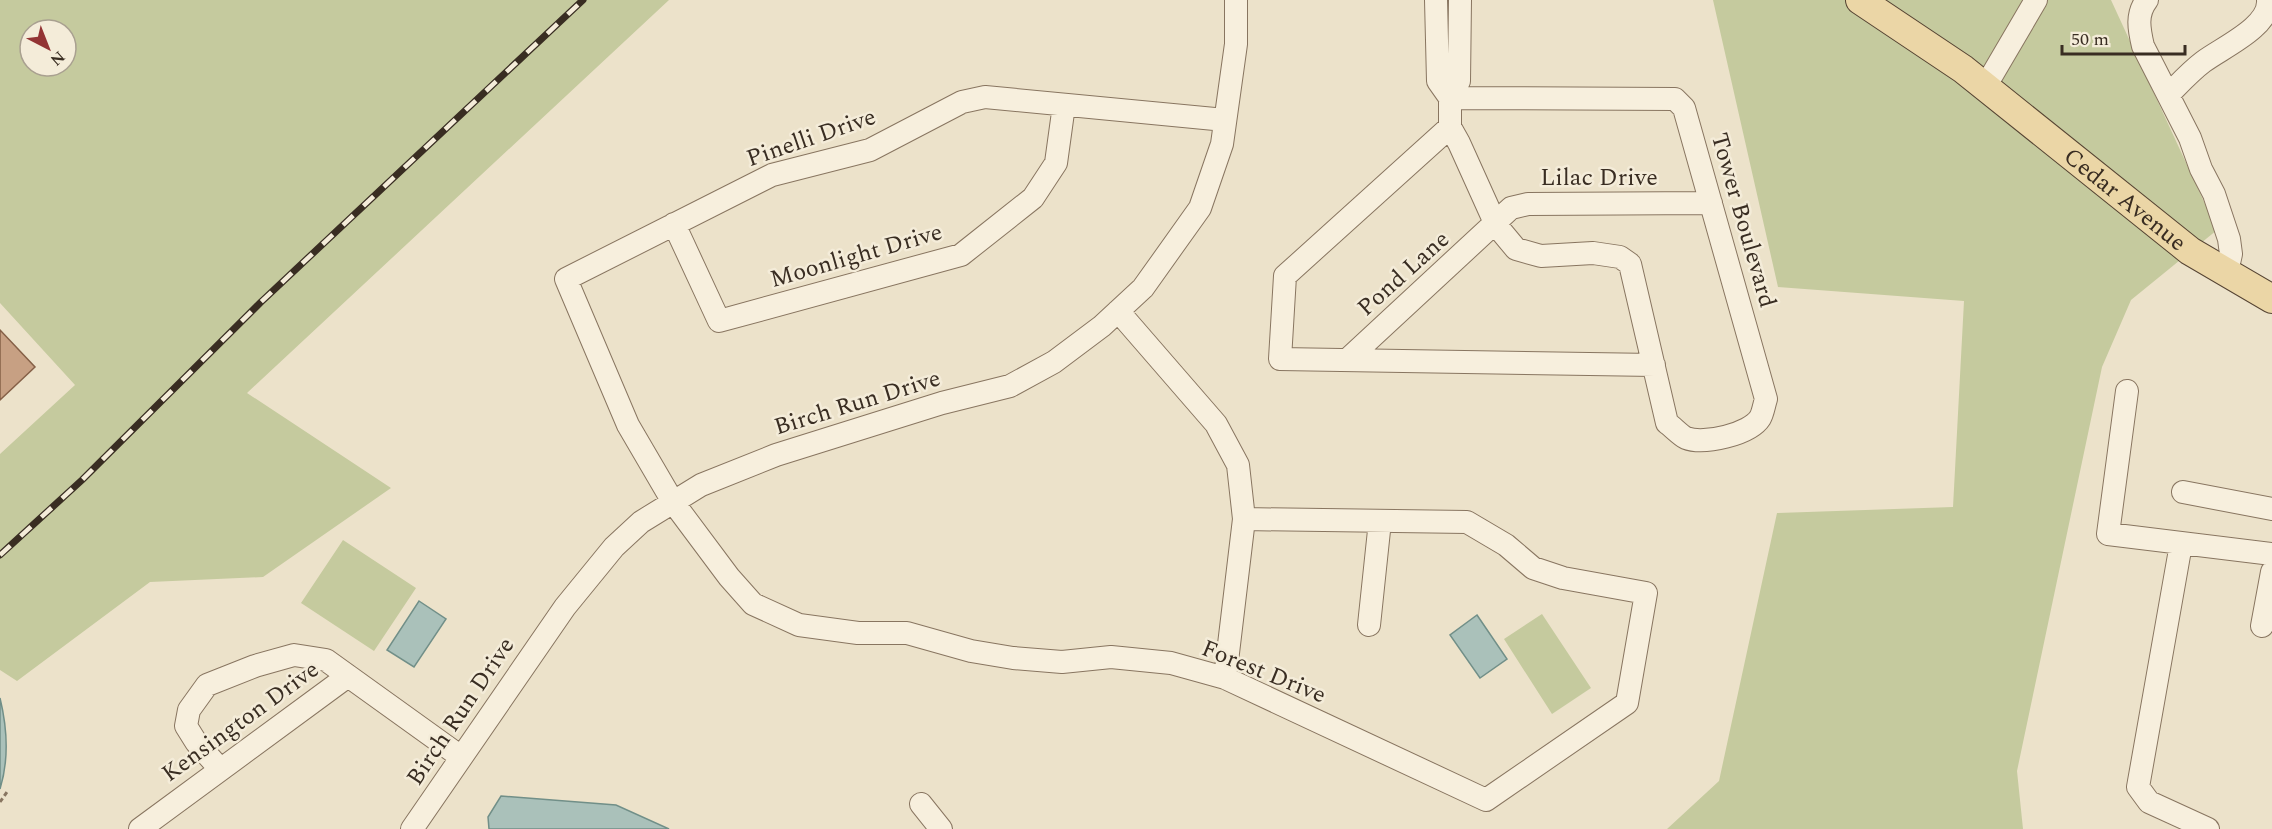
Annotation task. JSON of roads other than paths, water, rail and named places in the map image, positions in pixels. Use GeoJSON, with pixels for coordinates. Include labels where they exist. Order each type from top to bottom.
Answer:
{"type":"FeatureCollection","features":[{"type":"Feature","properties":{"kind":"main road","name":"Cedar Avenue"},"geometry":{"type":"LineString","coordinates":[[1860,0],[1901,26],[1985,87],[2190,251],[2272,299]]}},
{"type":"Feature","properties":{"kind":"street","name":"Birch Run Drive"},"geometry":{"type":"LineString","coordinates":[[412,829],[565,607],[614,547],[641,522],[701,484],[776,455],[942,403],[1010,386],[1054,362],[1143,288],[1200,208],[1222,144],[1236,44],[1236,0]]}},
{"type":"Feature","properties":{"kind":"street","name":"Tower Boulevard"},"geometry":{"type":"LineString","coordinates":[[1436,0],[1438,81],[1450,98]]}},
{"type":"Feature","properties":{"kind":"street","name":"Tower Boulevard"},"geometry":{"type":"LineString","coordinates":[[1450,98],[1675,99],[1684,108],[1766,399],[1760,418],[1744,430],[1723,438],[1705,440],[1686,438],[1667,423],[1630,264],[1620,257],[1593,253],[1541,256],[1516,249],[1496,225],[1450,127],[1450,98],[1459,81],[1460,0]]}},
{"type":"Feature","properties":{"kind":"street"},"geometry":{"type":"LineString","coordinates":[[1985,87],[2036,0]]}},
{"type":"Feature","properties":{"kind":"street"},"geometry":{"type":"LineString","coordinates":[[2147,0],[2139,14],[2139,33],[2143,46],[2159,79],[2169,93],[2214,194],[2231,254],[2227,272]]}},
{"type":"Feature","properties":{"kind":"street"},"geometry":{"type":"LineString","coordinates":[[2169,93],[2200,63],[2248,33],[2262,20],[2270,6]]}},
{"type":"Feature","properties":{"kind":"street","name":"Pinelli Drive"},"geometry":{"type":"LineString","coordinates":[[674,502],[628,424],[566,279],[771,175],[870,150],[962,102],[985,97],[1225,120]]}},
{"type":"Feature","properties":{"kind":"street","name":"Moonlight Drive"},"geometry":{"type":"LineString","coordinates":[[674,225],[719,321],[961,255],[1033,198],[1056,163],[1064,105]]}},
{"type":"Feature","properties":{"kind":"street"},"geometry":{"type":"LineString","coordinates":[[1450,127],[1285,276],[1280,359],[1654,365]]}},
{"type":"Feature","properties":{"kind":"street","name":"Lilac Drive"},"geometry":{"type":"LineString","coordinates":[[1496,225],[1511,208],[1528,204],[1711,203]]}},
{"type":"Feature","properties":{"kind":"street","name":"Pond Lane"},"geometry":{"type":"LineString","coordinates":[[1347,360],[1496,225]]}},
{"type":"Feature","properties":{"kind":"street"},"geometry":{"type":"LineString","coordinates":[[1118,311],[1216,424],[1238,465],[1244,519],[1225,678]]}},
{"type":"Feature","properties":{"kind":"street"},"geometry":{"type":"LineString","coordinates":[[2127,391],[2108,534],[2272,554]]}},
{"type":"Feature","properties":{"kind":"street"},"geometry":{"type":"LineString","coordinates":[[2183,492],[2272,509]]}},
{"type":"Feature","properties":{"kind":"street","name":"Forest Drive"},"geometry":{"type":"LineString","coordinates":[[674,502],[729,577],[753,604],[800,625],[858,633],[907,633],[971,651],[1013,658],[1062,662],[1112,657],[1171,663],[1225,678],[1486,800],[1627,703],[1646,593],[1563,578],[1533,568],[1506,545],[1467,522],[1380,521]]}},
{"type":"Feature","properties":{"kind":"street"},"geometry":{"type":"LineString","coordinates":[[1244,519],[1380,521],[1369,625]]}},
{"type":"Feature","properties":{"kind":"street"},"geometry":{"type":"LineString","coordinates":[[2181,543],[2138,787],[2149,802],[2208,829]]}},
{"type":"Feature","properties":{"kind":"street"},"geometry":{"type":"LineString","coordinates":[[2262,626],[2272,572]]}},
{"type":"Feature","properties":{"kind":"street"},"geometry":{"type":"LineString","coordinates":[[220,769],[196,742],[186,726],[189,710],[207,685],[255,666],[294,656],[326,660],[348,676]]}},
{"type":"Feature","properties":{"kind":"street","name":"Kensington Drive"},"geometry":{"type":"LineString","coordinates":[[140,829],[348,676],[461,757]]}},
{"type":"Feature","properties":{"kind":"street"},"geometry":{"type":"LineString","coordinates":[[921,804],[941,829]]}},
{"type":"Feature","properties":{"kind":"water"},"geometry":{"type":"Polygon","coordinates":[[[419,601],[446,619],[414,667],[387,650],[419,601]]]}},
{"type":"Feature","properties":{"kind":"water"},"geometry":{"type":"Polygon","coordinates":[[[1477,615],[1507,659],[1480,678],[1450,635],[1477,615]]]}},
{"type":"Feature","properties":{"kind":"water"},"geometry":{"type":"Polygon","coordinates":[[[0,698],[6,744],[5,767],[0,789],[0,698]]]}},
{"type":"Feature","properties":{"kind":"water"},"geometry":{"type":"Polygon","coordinates":[[[501,796],[616,805],[669,829],[489,829],[488,817],[501,796]]]}},
{"type":"Feature","properties":{"kind":"railway"},"geometry":{"type":"LineString","coordinates":[[0,555],[82,480],[261,302],[583,0]]}}]}
